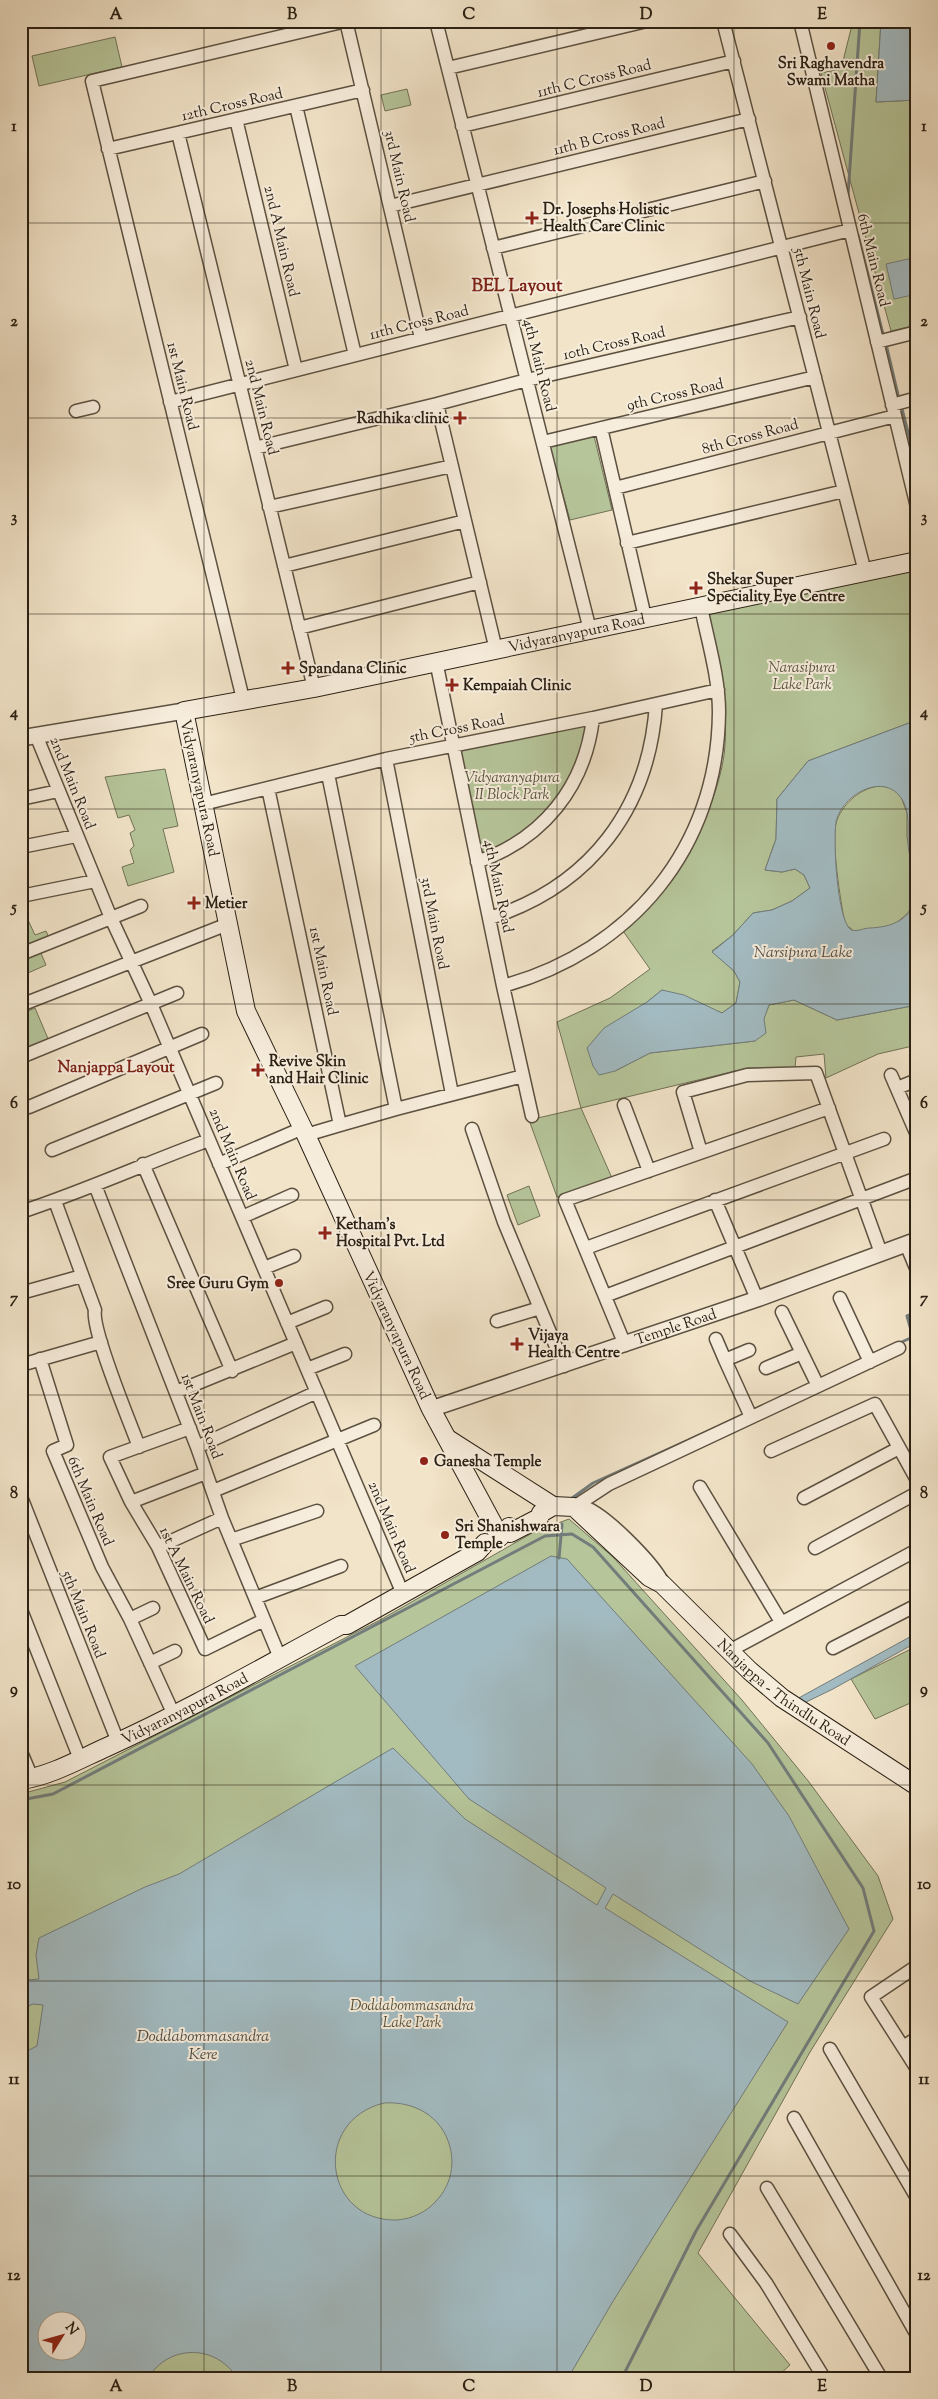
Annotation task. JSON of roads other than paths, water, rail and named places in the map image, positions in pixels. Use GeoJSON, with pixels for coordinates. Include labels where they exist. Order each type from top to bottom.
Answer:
{"type":"FeatureCollection","features":[{"type":"Feature","properties":{"kind":"main road","name":"Vidyaranyapura Road"},"geometry":{"type":"LineString","coordinates":[[498,1536],[432,1409],[305,1132],[246,1011],[184,711],[243,699],[314,688],[917,561]]}},
{"type":"Feature","properties":{"kind":"main road"},"geometry":{"type":"LineString","coordinates":[[446,1438],[547,1510]]}},
{"type":"Feature","properties":{"kind":"main road"},"geometry":{"type":"LineString","coordinates":[[498,1536],[510,1533],[538,1518],[547,1510],[574,1507]]}},
{"type":"Feature","properties":{"kind":"main road","name":"Nanjappa - Thindlu Road"},"geometry":{"type":"LineString","coordinates":[[574,1507],[649,1577],[662,1584],[729,1651],[782,1698],[913,1779]]}},
{"type":"Feature","properties":{"kind":"main road","name":"Vidyaranyapura Road"},"geometry":{"type":"LineString","coordinates":[[341,1625],[344,1618],[473,1545],[498,1536]]}},
{"type":"Feature","properties":{"kind":"main road","name":"Vidyaranyapura Road"},"geometry":{"type":"LineString","coordinates":[[27,1779],[80,1759],[174,1715],[341,1625],[347,1625],[468,1557],[498,1536]]}},
{"type":"Feature","properties":{"kind":"street","name":"1st Main Road"},"geometry":{"type":"LineString","coordinates":[[243,699],[92,81],[346,21]]}},
{"type":"Feature","properties":{"kind":"street","name":"3rd Main Road"},"geometry":{"type":"LineString","coordinates":[[346,21],[421,338]]}},
{"type":"Feature","properties":{"kind":"street","name":"4th Main Road"},"geometry":{"type":"LineString","coordinates":[[436,21],[590,630]]}},
{"type":"Feature","properties":{"kind":"street"},"geometry":{"type":"LineString","coordinates":[[448,68],[647,21]]}},
{"type":"Feature","properties":{"kind":"street","name":"5th Main Road"},"geometry":{"type":"LineString","coordinates":[[723,21],[865,572]]}},
{"type":"Feature","properties":{"kind":"street","name":"6th Main Road"},"geometry":{"type":"LineString","coordinates":[[800,21],[850,230],[886,340],[903,404],[917,507]]}},
{"type":"Feature","properties":{"kind":"street","name":"11th C Cross Road"},"geometry":{"type":"LineString","coordinates":[[462,126],[734,61]]}},
{"type":"Feature","properties":{"kind":"street","name":"12th Cross Road"},"geometry":{"type":"LineString","coordinates":[[108,149],[363,90]]}},
{"type":"Feature","properties":{"kind":"street"},"geometry":{"type":"LineString","coordinates":[[296,106],[355,355]]}},
{"type":"Feature","properties":{"kind":"street","name":"11th B Cross Road"},"geometry":{"type":"LineString","coordinates":[[390,206],[749,119]]}},
{"type":"Feature","properties":{"kind":"street","name":"2nd A Main Road"},"geometry":{"type":"LineString","coordinates":[[236,120],[296,370]]}},
{"type":"Feature","properties":{"kind":"street","name":"2nd Main Road"},"geometry":{"type":"LineString","coordinates":[[178,133],[314,688]]}},
{"type":"Feature","properties":{"kind":"street"},"geometry":{"type":"LineString","coordinates":[[493,248],[765,181]]}},
{"type":"Feature","properties":{"kind":"street","name":"11th Cross Road"},"geometry":{"type":"LineString","coordinates":[[170,402],[850,230]]}},
{"type":"Feature","properties":{"kind":"street","name":"10th Cross Road"},"geometry":{"type":"LineString","coordinates":[[255,448],[527,380],[800,317]]}},
{"type":"Feature","properties":{"kind":"street"},"geometry":{"type":"LineString","coordinates":[[886,340],[917,332]]}},
{"type":"Feature","properties":{"kind":"street","name":"9th Cross Road"},"geometry":{"type":"LineString","coordinates":[[542,442],[815,377]]}},
{"type":"Feature","properties":{"kind":"street"},"geometry":{"type":"LineString","coordinates":[[437,404],[496,650]]}},
{"type":"Feature","properties":{"kind":"street","name":"8th Cross Road"},"geometry":{"type":"LineString","coordinates":[[614,488],[829,432],[903,404]]}},
{"type":"Feature","properties":{"kind":"street"},"geometry":{"type":"LineString","coordinates":[[76,411],[94,407]]}},
{"type":"Feature","properties":{"kind":"street"},"geometry":{"type":"LineString","coordinates":[[601,428],[645,617]]}},
{"type":"Feature","properties":{"kind":"street"},"geometry":{"type":"LineString","coordinates":[[269,507],[452,466]]}},
{"type":"Feature","properties":{"kind":"street"},"geometry":{"type":"LineString","coordinates":[[627,543],[844,491]]}},
{"type":"Feature","properties":{"kind":"street"},"geometry":{"type":"LineString","coordinates":[[284,566],[465,521]]}},
{"type":"Feature","properties":{"kind":"street"},"geometry":{"type":"LineString","coordinates":[[299,628],[480,582]]}},
{"type":"Feature","properties":{"kind":"street"},"geometry":{"type":"LineString","coordinates":[[503,986],[544,974],[588,951],[627,921],[661,885],[688,843],[708,792],[717,745],[718,690],[701,607]]}},
{"type":"Feature","properties":{"kind":"street","name":"4th Main Road"},"geometry":{"type":"LineString","coordinates":[[436,661],[452,745],[532,1116]]}},
{"type":"Feature","properties":{"kind":"street","name":"5th Cross Road"},"geometry":{"type":"LineString","coordinates":[[203,804],[386,759],[594,718],[718,690]]}},
{"type":"Feature","properties":{"kind":"street"},"geometry":{"type":"LineString","coordinates":[[490,918],[524,906],[555,889],[583,866],[608,840],[628,810],[643,776],[652,741],[656,704]]}},
{"type":"Feature","properties":{"kind":"street"},"geometry":{"type":"LineString","coordinates":[[29,736],[184,711]]}},
{"type":"Feature","properties":{"kind":"street"},"geometry":{"type":"LineString","coordinates":[[477,862],[519,842],[554,812],[572,788],[584,761],[594,718]]}},
{"type":"Feature","properties":{"kind":"street","name":"2nd Main Road"},"geometry":{"type":"LineString","coordinates":[[29,736],[58,791],[130,962],[170,1047],[400,1587]]}},
{"type":"Feature","properties":{"kind":"street","name":"3rd Main Road"},"geometry":{"type":"LineString","coordinates":[[386,759],[452,1094]]}},
{"type":"Feature","properties":{"kind":"street"},"geometry":{"type":"LineString","coordinates":[[328,774],[396,1108]]}},
{"type":"Feature","properties":{"kind":"street","name":"1st Main Road"},"geometry":{"type":"LineString","coordinates":[[268,788],[340,1126]]}},
{"type":"Feature","properties":{"kind":"street"},"geometry":{"type":"LineString","coordinates":[[21,799],[58,791]]}},
{"type":"Feature","properties":{"kind":"street"},"geometry":{"type":"LineString","coordinates":[[21,847],[76,836]]}},
{"type":"Feature","properties":{"kind":"street"},"geometry":{"type":"LineString","coordinates":[[21,896],[95,881]]}},
{"type":"Feature","properties":{"kind":"street"},"geometry":{"type":"LineString","coordinates":[[21,954],[141,906]]}},
{"type":"Feature","properties":{"kind":"street"},"geometry":{"type":"LineString","coordinates":[[21,1005],[228,924]]}},
{"type":"Feature","properties":{"kind":"street"},"geometry":{"type":"LineString","coordinates":[[21,1056],[177,993]]}},
{"type":"Feature","properties":{"kind":"street"},"geometry":{"type":"LineString","coordinates":[[29,1106],[202,1034]]}},
{"type":"Feature","properties":{"kind":"street"},"geometry":{"type":"LineString","coordinates":[[701,1152],[683,1092],[747,1075],[816,1073],[881,1253]]}},
{"type":"Feature","properties":{"kind":"street"},"geometry":{"type":"LineString","coordinates":[[219,1164],[305,1132],[340,1126],[396,1108],[523,1076]]}},
{"type":"Feature","properties":{"kind":"street"},"geometry":{"type":"LineString","coordinates":[[891,1076],[917,1134]]}},
{"type":"Feature","properties":{"kind":"street"},"geometry":{"type":"LineString","coordinates":[[897,1088],[917,1080]]}},
{"type":"Feature","properties":{"kind":"street"},"geometry":{"type":"LineString","coordinates":[[52,1150],[216,1083]]}},
{"type":"Feature","properties":{"kind":"street"},"geometry":{"type":"LineString","coordinates":[[624,1105],[649,1171]]}},
{"type":"Feature","properties":{"kind":"street"},"geometry":{"type":"LineString","coordinates":[[625,1345],[565,1200],[828,1108]]}},
{"type":"Feature","properties":{"kind":"street"},"geometry":{"type":"LineString","coordinates":[[472,1129],[504,1222],[564,1366]]}},
{"type":"Feature","properties":{"kind":"street"},"geometry":{"type":"LineString","coordinates":[[586,1248],[884,1139]]}},
{"type":"Feature","properties":{"kind":"street"},"geometry":{"type":"LineString","coordinates":[[21,1212],[55,1201],[143,1164],[209,1140]]}},
{"type":"Feature","properties":{"kind":"street"},"geometry":{"type":"LineString","coordinates":[[143,1164],[232,1371]]}},
{"type":"Feature","properties":{"kind":"street"},"geometry":{"type":"LineString","coordinates":[[605,1296],[917,1178]]}},
{"type":"Feature","properties":{"kind":"street","name":"1st Main Road"},"geometry":{"type":"LineString","coordinates":[[96,1185],[190,1428],[222,1518],[280,1658]]}},
{"type":"Feature","properties":{"kind":"street"},"geometry":{"type":"LineString","coordinates":[[242,1217],[292,1195]]}},
{"type":"Feature","properties":{"kind":"street"},"geometry":{"type":"LineString","coordinates":[[715,1200],[757,1299]]}},
{"type":"Feature","properties":{"kind":"street"},"geometry":{"type":"LineString","coordinates":[[55,1201],[95,1310],[94,1317],[101,1342],[140,1447],[190,1428]]}},
{"type":"Feature","properties":{"kind":"street"},"geometry":{"type":"LineString","coordinates":[[912,1242],[916,1268]]}},
{"type":"Feature","properties":{"kind":"street","name":"Temple Road"},"geometry":{"type":"LineString","coordinates":[[432,1409],[625,1345],[912,1242]]}},
{"type":"Feature","properties":{"kind":"street"},"geometry":{"type":"LineString","coordinates":[[264,1268],[294,1256]]}},
{"type":"Feature","properties":{"kind":"street"},"geometry":{"type":"LineString","coordinates":[[21,1293],[82,1276]]}},
{"type":"Feature","properties":{"kind":"street"},"geometry":{"type":"LineString","coordinates":[[840,1298],[868,1359]]}},
{"type":"Feature","properties":{"kind":"street"},"geometry":{"type":"LineString","coordinates":[[287,1323],[326,1307]]}},
{"type":"Feature","properties":{"kind":"street"},"geometry":{"type":"LineString","coordinates":[[497,1320],[540,1308]]}},
{"type":"Feature","properties":{"kind":"street"},"geometry":{"type":"LineString","coordinates":[[782,1312],[816,1383]]}},
{"type":"Feature","properties":{"kind":"street"},"geometry":{"type":"LineString","coordinates":[[716,1339],[750,1413]]}},
{"type":"Feature","properties":{"kind":"street"},"geometry":{"type":"LineString","coordinates":[[21,1365],[101,1342]]}},
{"type":"Feature","properties":{"kind":"street"},"geometry":{"type":"LineString","coordinates":[[176,1392],[232,1371],[296,1343]]}},
{"type":"Feature","properties":{"kind":"street"},"geometry":{"type":"LineString","coordinates":[[574,1507],[608,1484],[750,1413],[868,1359],[899,1348]]}},
{"type":"Feature","properties":{"kind":"street"},"geometry":{"type":"LineString","coordinates":[[725,1360],[749,1350]]}},
{"type":"Feature","properties":{"kind":"street"},"geometry":{"type":"LineString","coordinates":[[766,1368],[802,1352]]}},
{"type":"Feature","properties":{"kind":"street"},"geometry":{"type":"LineString","coordinates":[[307,1369],[345,1354]]}},
{"type":"Feature","properties":{"kind":"street","name":"6th Main Road"},"geometry":{"type":"LineString","coordinates":[[40,1359],[67,1445],[53,1451],[102,1567],[130,1620],[174,1715]]}},
{"type":"Feature","properties":{"kind":"street"},"geometry":{"type":"LineString","coordinates":[[197,1447],[317,1392]]}},
{"type":"Feature","properties":{"kind":"street"},"geometry":{"type":"LineString","coordinates":[[771,1451],[875,1404],[917,1480]]}},
{"type":"Feature","properties":{"kind":"street"},"geometry":{"type":"LineString","coordinates":[[213,1491],[374,1425]]}},
{"type":"Feature","properties":{"kind":"street","name":"1st A Main Road"},"geometry":{"type":"LineString","coordinates":[[140,1447],[110,1457],[131,1502],[158,1548],[205,1649],[264,1620]]}},
{"type":"Feature","properties":{"kind":"street"},"geometry":{"type":"LineString","coordinates":[[804,1498],[899,1448]]}},
{"type":"Feature","properties":{"kind":"street"},"geometry":{"type":"LineString","coordinates":[[131,1502],[206,1472]]}},
{"type":"Feature","properties":{"kind":"street"},"geometry":{"type":"LineString","coordinates":[[700,1487],[781,1622]]}},
{"type":"Feature","properties":{"kind":"street"},"geometry":{"type":"LineString","coordinates":[[815,1548],[917,1493]]}},
{"type":"Feature","properties":{"kind":"street","name":"5th Main Road"},"geometry":{"type":"LineString","coordinates":[[21,1497],[118,1742]]}},
{"type":"Feature","properties":{"kind":"street"},"geometry":{"type":"LineString","coordinates":[[231,1540],[317,1511]]}},
{"type":"Feature","properties":{"kind":"street"},"geometry":{"type":"LineString","coordinates":[[158,1548],[222,1518]]}},
{"type":"Feature","properties":{"kind":"street"},"geometry":{"type":"LineString","coordinates":[[729,1651],[917,1550]]}},
{"type":"Feature","properties":{"kind":"street"},"geometry":{"type":"LineString","coordinates":[[255,1598],[341,1566]]}},
{"type":"Feature","properties":{"kind":"street"},"geometry":{"type":"LineString","coordinates":[[833,1648],[917,1605]]}},
{"type":"Feature","properties":{"kind":"street"},"geometry":{"type":"LineString","coordinates":[[130,1620],[152,1608]]}},
{"type":"Feature","properties":{"kind":"street"},"geometry":{"type":"LineString","coordinates":[[21,1610],[80,1759]]}},
{"type":"Feature","properties":{"kind":"street"},"geometry":{"type":"LineString","coordinates":[[150,1663],[175,1651]]}},
{"type":"Feature","properties":{"kind":"street"},"geometry":{"type":"LineString","coordinates":[[21,1752],[27,1779]]}},
{"type":"Feature","properties":{"kind":"street"},"geometry":{"type":"LineString","coordinates":[[914,1968],[871,1997],[917,2069]]}},
{"type":"Feature","properties":{"kind":"street"},"geometry":{"type":"LineString","coordinates":[[903,2047],[917,2038]]}},
{"type":"Feature","properties":{"kind":"street"},"geometry":{"type":"LineString","coordinates":[[830,2049],[917,2198]]}},
{"type":"Feature","properties":{"kind":"street"},"geometry":{"type":"LineString","coordinates":[[794,2118],[917,2335]]}},
{"type":"Feature","properties":{"kind":"street"},"geometry":{"type":"LineString","coordinates":[[767,2188],[881,2378]]}},
{"type":"Feature","properties":{"kind":"street"},"geometry":{"type":"LineString","coordinates":[[730,2234],[766,2283],[824,2378]]}},
{"type":"Feature","properties":{"kind":"water"},"geometry":{"type":"Polygon","coordinates":[[[881,21],[917,21],[917,100],[876,102],[881,21]]]}},
{"type":"Feature","properties":{"kind":"water"},"geometry":{"type":"Polygon","coordinates":[[[917,257],[917,294],[894,299],[886,264],[917,257]]]}},
{"type":"Feature","properties":{"kind":"water","name":"Narsipura Lake"},"geometry":{"type":"Polygon","coordinates":[[[917,720],[917,885],[909,852],[906,808],[896,793],[887,787],[866,789],[846,803],[836,822],[835,845],[837,879],[842,912],[851,930],[856,931],[893,924],[906,916],[911,910],[917,894],[917,1005],[837,1020],[794,1000],[769,1005],[764,1019],[766,1033],[755,1041],[650,1053],[615,1071],[599,1075],[593,1066],[587,1048],[604,1028],[647,1002],[662,990],[684,995],[722,1013],[736,1003],[740,982],[734,971],[712,952],[733,935],[753,913],[772,910],[792,901],[810,888],[804,875],[795,869],[782,872],[765,870],[776,839],[777,799],[808,761],[917,720]]]}},
{"type":"Feature","properties":{"kind":"water","name":"Doddabommasandra Kere"},"geometry":{"type":"Polygon","coordinates":[[[551,1556],[567,1559],[752,1764],[789,1816],[849,1929],[798,2004],[750,1981],[613,1894],[605,1908],[788,2022],[612,2303],[568,2378],[237,2378],[228,2367],[217,2359],[193,2352],[180,2354],[168,2359],[157,2367],[148,2378],[21,2378],[21,2054],[37,2046],[43,2005],[33,2004],[26,2007],[21,2036],[21,1969],[27,1980],[39,1979],[36,1955],[39,1938],[145,1887],[179,1874],[393,1748],[465,1819],[597,1905],[606,1888],[469,1799],[355,1666],[551,1556]],[[384,2103],[361,2113],[345,2129],[337,2148],[336,2169],[342,2189],[354,2205],[372,2216],[397,2220],[414,2216],[433,2204],[448,2182],[452,2161],[446,2136],[434,2119],[416,2108],[395,2103],[384,2103]]]}},
{"type":"Feature","properties":{"kind":"water"},"geometry":{"type":"Polygon","coordinates":[[[917,1633],[917,1642],[833,1689],[800,1705],[795,1700],[917,1633]]]}},
{"type":"Feature","properties":{"kind":"waterway"},"geometry":{"type":"LineString","coordinates":[[848,195],[860,21]]}},
{"type":"Feature","properties":{"kind":"waterway"},"geometry":{"type":"LineString","coordinates":[[858,235],[884,338]]}},
{"type":"Feature","properties":{"kind":"waterway"},"geometry":{"type":"LineString","coordinates":[[886,344],[899,399]]}},
{"type":"Feature","properties":{"kind":"waterway"},"geometry":{"type":"LineString","coordinates":[[901,405],[917,467]]}},
{"type":"Feature","properties":{"kind":"waterway"},"geometry":{"type":"LineString","coordinates":[[897,1344],[913,1337],[907,1316],[917,1312]]}},
{"type":"Feature","properties":{"kind":"waterway"},"geometry":{"type":"LineString","coordinates":[[568,1501],[593,1483],[715,1428]]}},
{"type":"Feature","properties":{"kind":"waterway"},"geometry":{"type":"LineString","coordinates":[[559,1558],[562,1524]]}},
{"type":"Feature","properties":{"kind":"waterway"},"geometry":{"type":"LineString","coordinates":[[21,1800],[53,1794],[545,1536],[572,1534],[593,1547],[768,1743],[863,1888],[874,1931],[696,2231],[622,2378]]}},
{"type":"Feature","properties":{"kind":"place","name":"Sri Raghavendra Swami Matha"},"geometry":{"type":"Point","coordinates":[831,46]}},
{"type":"Feature","properties":{"kind":"place","name":"Dr. Josephs Holistic Health Care Clinic"},"geometry":{"type":"Point","coordinates":[532,218]}},
{"type":"Feature","properties":{"kind":"place","name":"Radhika clinic"},"geometry":{"type":"Point","coordinates":[460,418]}},
{"type":"Feature","properties":{"kind":"place","name":"Shekar Super Speciality Eye Centre"},"geometry":{"type":"Point","coordinates":[696,588]}},
{"type":"Feature","properties":{"kind":"place","name":"Spandana Clinic"},"geometry":{"type":"Point","coordinates":[288,668]}},
{"type":"Feature","properties":{"kind":"place","name":"Kempaiah Clinic"},"geometry":{"type":"Point","coordinates":[452,685]}},
{"type":"Feature","properties":{"kind":"place","name":"Metier"},"geometry":{"type":"Point","coordinates":[194,903]}},
{"type":"Feature","properties":{"kind":"place","name":"Revive Skin and Hair Clinic"},"geometry":{"type":"Point","coordinates":[258,1070]}},
{"type":"Feature","properties":{"kind":"place","name":"Ketham's Hospital Pvt. Ltd"},"geometry":{"type":"Point","coordinates":[325,1233]}},
{"type":"Feature","properties":{"kind":"place","name":"Sree Guru Gym"},"geometry":{"type":"Point","coordinates":[279,1283]}},
{"type":"Feature","properties":{"kind":"place","name":"Vijaya Health Centre"},"geometry":{"type":"Point","coordinates":[517,1344]}},
{"type":"Feature","properties":{"kind":"place","name":"Ganesha Temple"},"geometry":{"type":"Point","coordinates":[424,1461]}},
{"type":"Feature","properties":{"kind":"place","name":"Sri Shanishwara Temple"},"geometry":{"type":"Point","coordinates":[445,1535]}},
{"type":"Feature","properties":{"kind":"district","name":"BEL Layout"},"geometry":{"type":"Point","coordinates":[517,285]}},
{"type":"Feature","properties":{"kind":"district","name":"Nanjappa Layout"},"geometry":{"type":"Point","coordinates":[116,1066]}},
{"type":"Feature","properties":{"kind":"park label","name":"Narasipura Lake Park"},"geometry":{"type":"Point","coordinates":[802,676]}},
{"type":"Feature","properties":{"kind":"park label","name":"Vidyaranyapura II Block Park"},"geometry":{"type":"Point","coordinates":[512,786]}},
{"type":"Feature","properties":{"kind":"park label","name":"Doddabommasandra Lake Park"},"geometry":{"type":"Point","coordinates":[412,2014]}}]}
